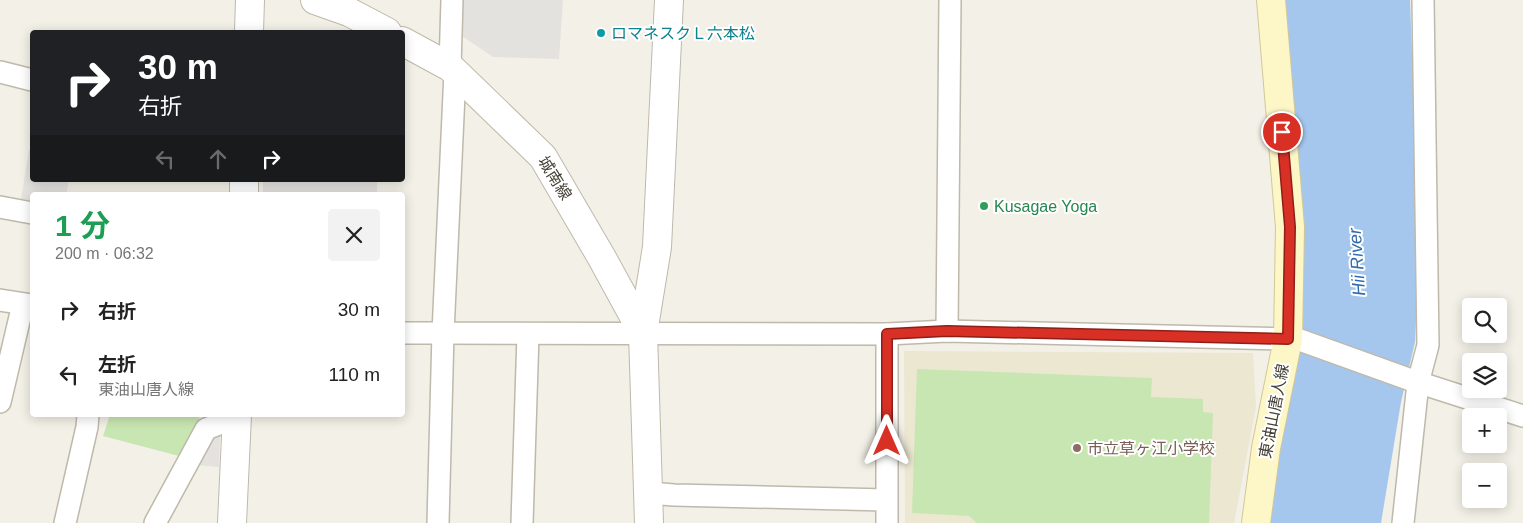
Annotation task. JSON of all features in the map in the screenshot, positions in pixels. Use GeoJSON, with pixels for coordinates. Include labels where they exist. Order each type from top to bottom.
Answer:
{"type":"FeatureCollection","features":[{"type":"Feature","properties":{"kind":"main road","name":"東油山唐人線"},"geometry":{"type":"LineString","coordinates":[[1256,523],[1266,448],[1293,339],[1290,227],[1271,0]]}},
{"type":"Feature","properties":{"kind":"street"},"geometry":{"type":"LineString","coordinates":[[250,0],[250,30]]}},
{"type":"Feature","properties":{"kind":"street"},"geometry":{"type":"LineString","coordinates":[[315,0],[349,12],[383,30]]}},
{"type":"Feature","properties":{"kind":"street"},"geometry":{"type":"LineString","coordinates":[[438,523],[453,70],[452,0]]}},
{"type":"Feature","properties":{"kind":"street","name":"城南線"},"geometry":{"type":"LineString","coordinates":[[649,523],[643,333],[657,247],[669,0]]}},
{"type":"Feature","properties":{"kind":"street"},"geometry":{"type":"LineString","coordinates":[[947,331],[950,0]]}},
{"type":"Feature","properties":{"kind":"street"},"geometry":{"type":"LineString","coordinates":[[1403,523],[1414,382],[1428,346],[1423,0]]}},
{"type":"Feature","properties":{"kind":"street","name":"城南線"},"geometry":{"type":"LineString","coordinates":[[405,43],[453,70],[543,157],[643,333]]}},
{"type":"Feature","properties":{"kind":"street"},"geometry":{"type":"LineString","coordinates":[[0,72],[30,80]]}},
{"type":"Feature","properties":{"kind":"street"},"geometry":{"type":"LineString","coordinates":[[0,207],[30,213]]}},
{"type":"Feature","properties":{"kind":"street"},"geometry":{"type":"LineString","coordinates":[[0,300],[28,304],[0,402]]}},
{"type":"Feature","properties":{"kind":"street"},"geometry":{"type":"LineString","coordinates":[[405,333],[887,334],[947,331],[1293,339],[1414,382],[1523,416]]}},
{"type":"Feature","properties":{"kind":"street"},"geometry":{"type":"LineString","coordinates":[[522,523],[528,334]]}},
{"type":"Feature","properties":{"kind":"street"},"geometry":{"type":"LineString","coordinates":[[887,334],[887,523]]}},
{"type":"Feature","properties":{"kind":"street"},"geometry":{"type":"LineString","coordinates":[[65,523],[88,417]]}},
{"type":"Feature","properties":{"kind":"street"},"geometry":{"type":"LineString","coordinates":[[155,523],[206,429],[235,417]]}},
{"type":"Feature","properties":{"kind":"street"},"geometry":{"type":"LineString","coordinates":[[232,523],[237,417]]}},
{"type":"Feature","properties":{"kind":"street"},"geometry":{"type":"LineString","coordinates":[[649,493],[886,500]]}},
{"type":"Feature","properties":{"kind":"shaded area"},"geometry":{"type":"Polygon","coordinates":[[[460,0],[563,0],[559,59],[493,57],[459,34],[460,0]]]}},
{"type":"Feature","properties":{"kind":"shaded area"},"geometry":{"type":"Polygon","coordinates":[[[29,150],[30,182],[69,182],[67,192],[30,192],[30,201],[21,199],[29,150]]]}},
{"type":"Feature","properties":{"kind":"shaded area"},"geometry":{"type":"Polygon","coordinates":[[[263,182],[377,182],[377,192],[263,192],[263,182]]]}},
{"type":"Feature","properties":{"kind":"shaded area","name":"市立草ヶ江小学校"},"geometry":{"type":"Polygon","coordinates":[[[904,351],[1253,353],[1256,407],[1234,523],[905,523],[904,351]]]}},
{"type":"Feature","properties":{"kind":"shaded area"},"geometry":{"type":"Polygon","coordinates":[[[220,434],[219,467],[191,465],[203,435],[220,434]]]}},
{"type":"Feature","properties":{"kind":"green space","name":"市立草ヶ江小学校"},"geometry":{"type":"Polygon","coordinates":[[[917,369],[1152,378],[1151,397],[1203,399],[1203,412],[1213,413],[1209,523],[977,523],[969,516],[912,513],[917,369]]]}},
{"type":"Feature","properties":{"kind":"green space"},"geometry":{"type":"Polygon","coordinates":[[[109,417],[200,417],[179,456],[103,436],[109,417]]]}},
{"type":"Feature","properties":{"kind":"water","name":"Hii River"},"geometry":{"type":"Polygon","coordinates":[[[1283,0],[1410,0],[1415,135],[1417,298],[1415,342],[1401,402],[1381,523],[1268,523],[1290,385],[1303,336],[1283,0]]]}},
{"type":"Feature","properties":{"kind":"place","name":"ロマネスクＬ六本松"},"geometry":{"type":"Point","coordinates":[601,33]}},
{"type":"Feature","properties":{"kind":"place","name":"Kusagae Yoga"},"geometry":{"type":"Point","coordinates":[984,206]}},
{"type":"Feature","properties":{"kind":"place","name":"市立草ヶ江小学校"},"geometry":{"type":"Point","coordinates":[1077,448]}},
{"type":"Feature","properties":{"kind":"route"},"geometry":{"type":"LineString","coordinates":[[887,441],[887,334],[947,331],[1288,339],[1290,227],[1282,132]]}}]}
